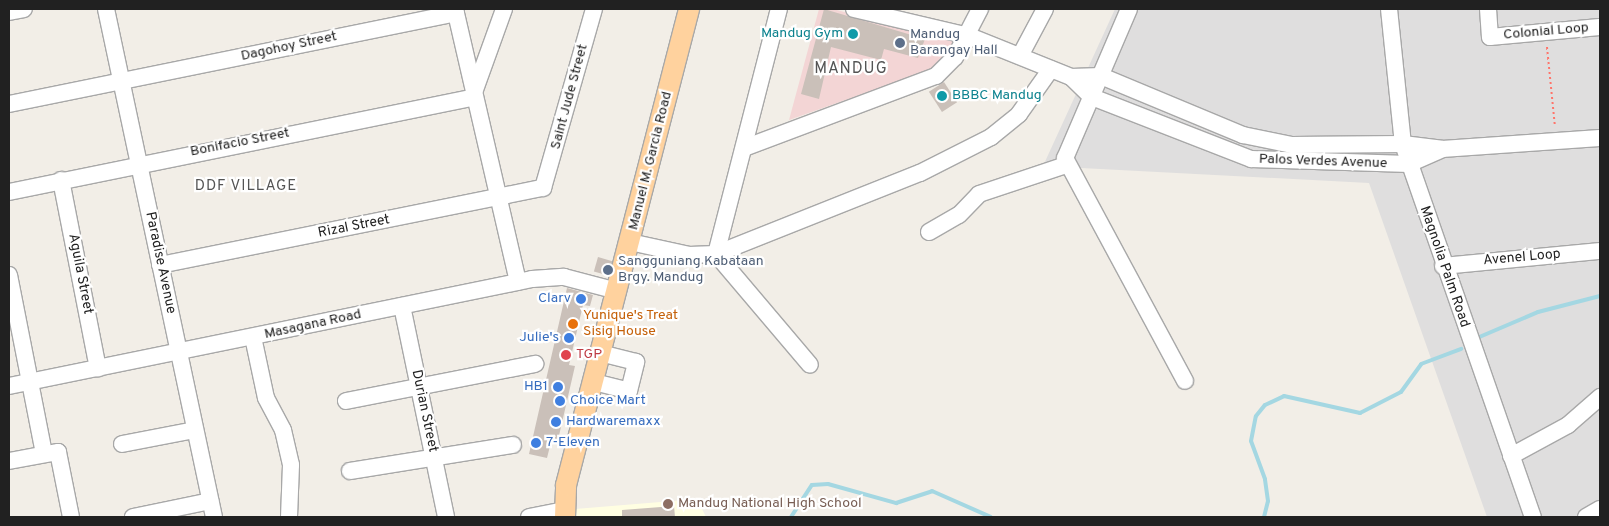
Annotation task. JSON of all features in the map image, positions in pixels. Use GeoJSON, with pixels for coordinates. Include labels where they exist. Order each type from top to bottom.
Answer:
{"type":"FeatureCollection","features":[{"type":"Feature","properties":{"kind":"main road","name":"Manuel M. Garcia Road"},"geometry":{"type":"LineString","coordinates":[[564,514],[594,382],[689,9]]}},
{"type":"Feature","properties":{"kind":"street"},"geometry":{"type":"LineString","coordinates":[[9,12],[24,9]]}},
{"type":"Feature","properties":{"kind":"street","name":"Paradise Avenue"},"geometry":{"type":"LineString","coordinates":[[106,9],[212,509]]}},
{"type":"Feature","properties":{"kind":"street"},"geometry":{"type":"LineString","coordinates":[[472,98],[504,9]]}},
{"type":"Feature","properties":{"kind":"street","name":"Saint Jude Street"},"geometry":{"type":"LineString","coordinates":[[546,184],[594,9]]}},
{"type":"Feature","properties":{"kind":"street"},"geometry":{"type":"LineString","coordinates":[[716,254],[779,9]]}},
{"type":"Feature","properties":{"kind":"street","name":"Palos Verdes Avenue"},"geometry":{"type":"LineString","coordinates":[[854,9],[968,36],[1071,78],[1092,97],[1236,155],[1265,162],[1409,164],[1442,149]]}},
{"type":"Feature","properties":{"kind":"street"},"geometry":{"type":"LineString","coordinates":[[744,148],[936,76],[968,36],[980,9]]}},
{"type":"Feature","properties":{"kind":"street"},"geometry":{"type":"LineString","coordinates":[[1020,56],[1045,9]]}},
{"type":"Feature","properties":{"kind":"street"},"geometry":{"type":"LineString","coordinates":[[1129,9],[1092,97],[1067,144],[1066,164],[1185,381]]}},
{"type":"Feature","properties":{"kind":"street","name":"Magnolia Palm Road"},"geometry":{"type":"LineString","coordinates":[[1389,9],[1403,144],[1443,266],[1533,517]]}},
{"type":"Feature","properties":{"kind":"street","name":"Colonial Loop"},"geometry":{"type":"LineString","coordinates":[[1488,9],[1490,37],[1600,27]]}},
{"type":"Feature","properties":{"kind":"street"},"geometry":{"type":"LineString","coordinates":[[455,11],[472,98],[499,198],[518,282]]}},
{"type":"Feature","properties":{"kind":"street","name":"Dagohoy Street"},"geometry":{"type":"LineString","coordinates":[[9,104],[455,11]]}},
{"type":"Feature","properties":{"kind":"street"},"geometry":{"type":"LineString","coordinates":[[630,242],[688,255],[716,254],[920,173],[991,136],[1019,114],[1051,70]]}},
{"type":"Feature","properties":{"kind":"street","name":"Palos Verdes Avenue"},"geometry":{"type":"LineString","coordinates":[[1071,78],[1101,76],[1154,99],[1268,142],[1403,144],[1442,149],[1600,138]]}},
{"type":"Feature","properties":{"kind":"street","name":"Bonifacio Street"},"geometry":{"type":"LineString","coordinates":[[9,192],[139,163],[472,98]]}},
{"type":"Feature","properties":{"kind":"street"},"geometry":{"type":"LineString","coordinates":[[1146,119],[1154,99]]}},
{"type":"Feature","properties":{"kind":"street"},"geometry":{"type":"LineString","coordinates":[[928,232],[959,215],[979,194],[1066,164]]}},
{"type":"Feature","properties":{"kind":"street","name":"Aguila Street"},"geometry":{"type":"LineString","coordinates":[[61,180],[98,368]]}},
{"type":"Feature","properties":{"kind":"street","name":"Rizal Street"},"geometry":{"type":"LineString","coordinates":[[160,265],[539,190],[546,184]]}},
{"type":"Feature","properties":{"kind":"street","name":"Avenel Loop"},"geometry":{"type":"LineString","coordinates":[[1443,266],[1600,251]]}},
{"type":"Feature","properties":{"kind":"street"},"geometry":{"type":"LineString","coordinates":[[716,254],[810,365]]}},
{"type":"Feature","properties":{"kind":"street"},"geometry":{"type":"LineString","coordinates":[[9,274],[32,381],[51,453],[71,517]]}},
{"type":"Feature","properties":{"kind":"street","name":"Masagana Road"},"geometry":{"type":"LineString","coordinates":[[9,386],[518,282],[564,277],[617,291]]}},
{"type":"Feature","properties":{"kind":"street","name":"Durian Street"},"geometry":{"type":"LineString","coordinates":[[402,306],[446,517]]}},
{"type":"Feature","properties":{"kind":"street"},"geometry":{"type":"LineString","coordinates":[[252,337],[266,398],[283,430],[291,465],[289,517]]}},
{"type":"Feature","properties":{"kind":"street"},"geometry":{"type":"LineString","coordinates":[[594,382],[629,391],[636,362],[602,353]]}},
{"type":"Feature","properties":{"kind":"street"},"geometry":{"type":"LineString","coordinates":[[346,401],[535,364]]}},
{"type":"Feature","properties":{"kind":"street"},"geometry":{"type":"LineString","coordinates":[[1511,456],[1568,425],[1600,397]]}},
{"type":"Feature","properties":{"kind":"street"},"geometry":{"type":"LineString","coordinates":[[122,444],[195,430]]}},
{"type":"Feature","properties":{"kind":"street"},"geometry":{"type":"LineString","coordinates":[[350,472],[513,445]]}},
{"type":"Feature","properties":{"kind":"street"},"geometry":{"type":"LineString","coordinates":[[9,461],[51,453]]}},
{"type":"Feature","properties":{"kind":"street"},"geometry":{"type":"LineString","coordinates":[[133,517],[212,509]]}},
{"type":"Feature","properties":{"kind":"street"},"geometry":{"type":"LineString","coordinates":[[1586,517],[1600,509]]}},
{"type":"Feature","properties":{"kind":"street"},"geometry":{"type":"LineString","coordinates":[[529,517],[564,514]]}},
{"type":"Feature","properties":{"kind":"path"},"geometry":{"type":"LineString","coordinates":[[1546,32],[1556,142]]}},
{"type":"Feature","properties":{"kind":"shaded area"},"geometry":{"type":"Polygon","coordinates":[[[819,9],[833,9],[954,41],[933,69],[789,120],[819,9]]]}},
{"type":"Feature","properties":{"kind":"shaded area"},"geometry":{"type":"Polygon","coordinates":[[[1115,9],[1600,9],[1600,517],[1487,517],[1369,183],[1043,166],[1115,9]]]}},
{"type":"Feature","properties":{"kind":"shaded area","name":"Mandug National High School"},"geometry":{"type":"Polygon","coordinates":[[[697,499],[706,517],[577,517],[575,509],[697,499]]]}},
{"type":"Feature","properties":{"kind":"building"},"geometry":{"type":"Polygon","coordinates":[[[824,9],[925,39],[918,58],[884,49],[881,60],[831,47],[819,99],[801,94],[824,9]]]}},
{"type":"Feature","properties":{"kind":"building","name":"BBBC Mandug"},"geometry":{"type":"Polygon","coordinates":[[[944,82],[957,102],[942,112],[929,92],[944,82]]]}},
{"type":"Feature","properties":{"kind":"building"},"geometry":{"type":"Polygon","coordinates":[[[598,257],[612,261],[608,276],[594,271],[598,257]]]}},
{"type":"Feature","properties":{"kind":"building"},"geometry":{"type":"Polygon","coordinates":[[[567,288],[593,295],[590,306],[583,305],[569,365],[575,366],[558,440],[552,438],[547,458],[529,454],[567,288]]]}},
{"type":"Feature","properties":{"kind":"building"},"geometry":{"type":"Polygon","coordinates":[[[674,506],[675,517],[622,517],[622,510],[674,506]]]}},
{"type":"Feature","properties":{"kind":"waterway"},"geometry":{"type":"LineString","coordinates":[[1477,338],[1538,312],[1600,296]]}},
{"type":"Feature","properties":{"kind":"waterway"},"geometry":{"type":"LineString","coordinates":[[1264,517],[1268,501],[1265,479],[1251,441],[1256,416],[1265,405],[1284,396],[1360,413],[1401,392],[1421,364],[1461,349]]}},
{"type":"Feature","properties":{"kind":"waterway"},"geometry":{"type":"LineString","coordinates":[[791,517],[812,485],[828,484],[896,503],[932,491],[991,517]]}},
{"type":"Feature","properties":{"kind":"place","name":"Mandug Gym"},"geometry":{"type":"Point","coordinates":[853,34]}},
{"type":"Feature","properties":{"kind":"place","name":"Mandug Barangay Hall"},"geometry":{"type":"Point","coordinates":[900,43]}},
{"type":"Feature","properties":{"kind":"place","name":"BBBC Mandug"},"geometry":{"type":"Point","coordinates":[942,96]}},
{"type":"Feature","properties":{"kind":"place","name":"Sangguniang Kabataan Brgy. Mandug"},"geometry":{"type":"Point","coordinates":[608,270]}},
{"type":"Feature","properties":{"kind":"place","name":"Clarv"},"geometry":{"type":"Point","coordinates":[581,299]}},
{"type":"Feature","properties":{"kind":"place","name":"Yunique's Treat Sisig House"},"geometry":{"type":"Point","coordinates":[573,324]}},
{"type":"Feature","properties":{"kind":"place","name":"Julie's"},"geometry":{"type":"Point","coordinates":[569,338]}},
{"type":"Feature","properties":{"kind":"place","name":"TGP"},"geometry":{"type":"Point","coordinates":[566,355]}},
{"type":"Feature","properties":{"kind":"place","name":"HB1"},"geometry":{"type":"Point","coordinates":[558,387]}},
{"type":"Feature","properties":{"kind":"place","name":"Choice Mart"},"geometry":{"type":"Point","coordinates":[560,401]}},
{"type":"Feature","properties":{"kind":"place","name":"Hardwaremaxx"},"geometry":{"type":"Point","coordinates":[556,422]}},
{"type":"Feature","properties":{"kind":"place","name":"7-Eleven"},"geometry":{"type":"Point","coordinates":[536,443]}},
{"type":"Feature","properties":{"kind":"place","name":"Mandug National High School"},"geometry":{"type":"Point","coordinates":[668,504]}},
{"type":"Feature","properties":{"kind":"district","name":"MANDUG"},"geometry":{"type":"Point","coordinates":[851,69]}},
{"type":"Feature","properties":{"kind":"district","name":"DDF VILLAGE"},"geometry":{"type":"Point","coordinates":[246,187]}}]}
